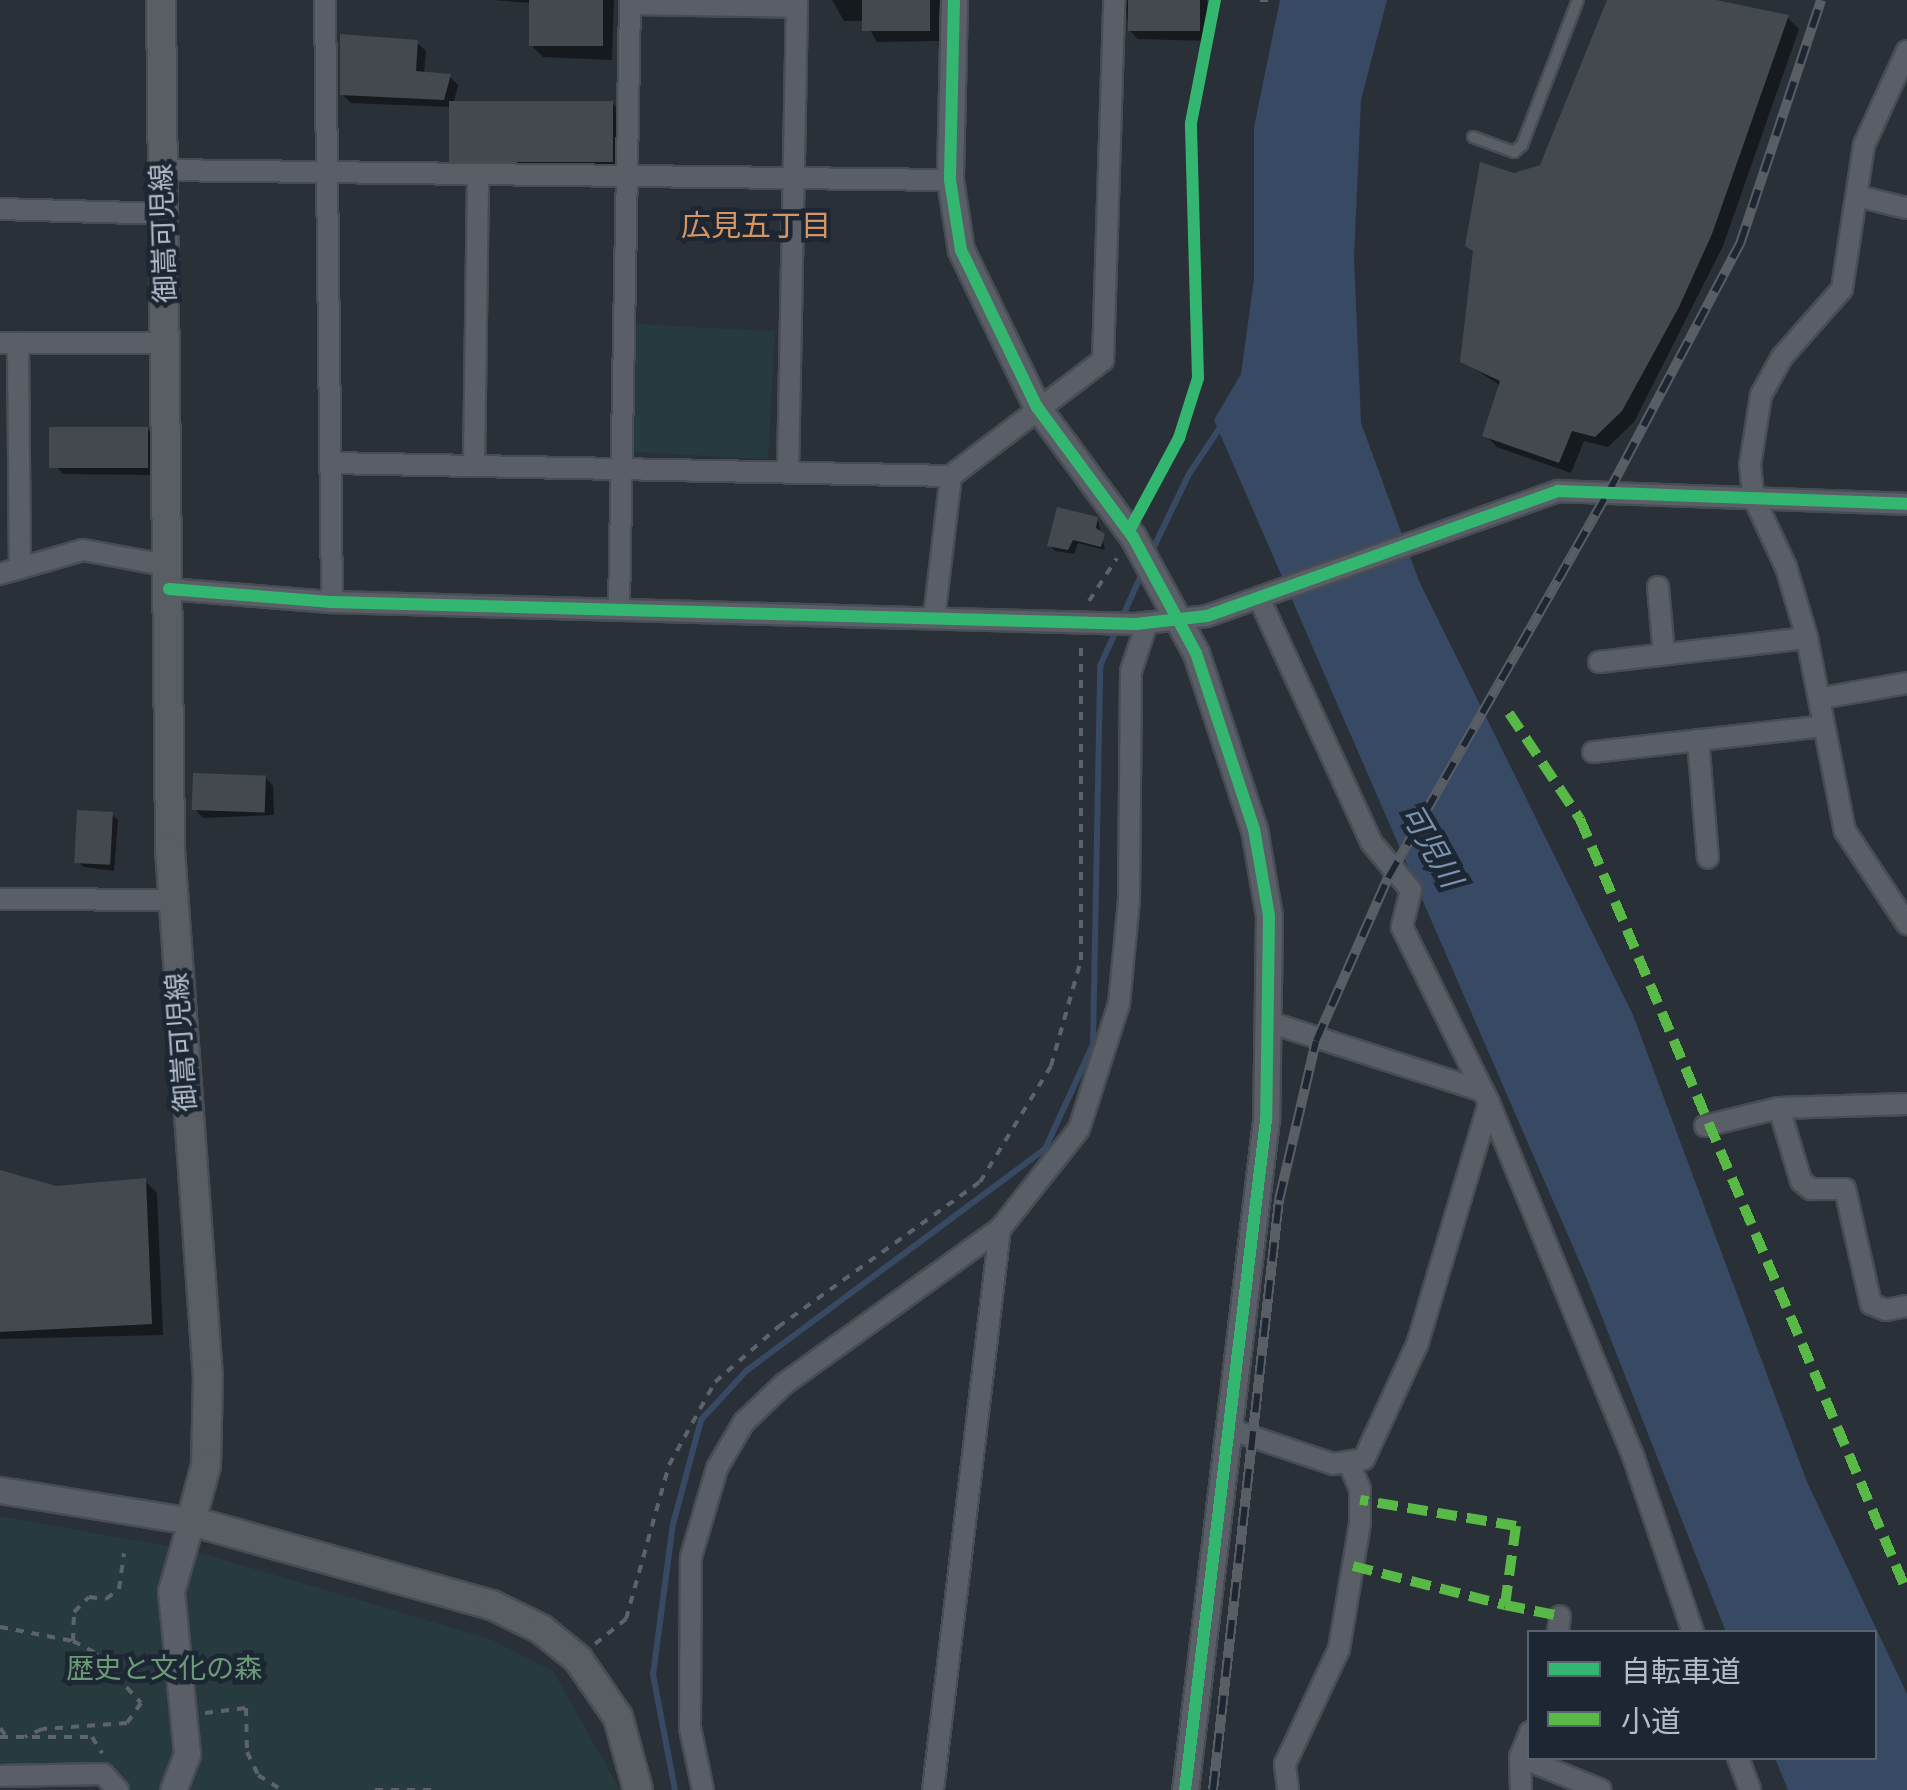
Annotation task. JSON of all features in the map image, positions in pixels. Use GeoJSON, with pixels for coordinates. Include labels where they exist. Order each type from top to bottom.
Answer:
{"type":"FeatureCollection","features":[{"type":"Feature","properties":{"kind":"main road","name":"御嵩可児線"},"geometry":{"type":"LineString","coordinates":[[161,0],[173,900],[208,1378],[206,1465],[191,1521]]}},
{"type":"Feature","properties":{"kind":"main road"},"geometry":{"type":"LineString","coordinates":[[191,1521],[492,1605],[541,1629],[578,1658],[618,1717],[638,1790]]}},
{"type":"Feature","properties":{"kind":"street"},"geometry":{"type":"LineString","coordinates":[[325,0],[332,602]]}},
{"type":"Feature","properties":{"kind":"street"},"geometry":{"type":"LineString","coordinates":[[954,0],[950,180],[961,250],[1037,408],[1131,534],[1179,619],[1222,716],[1254,829],[1269,916],[1272,1023],[1232,1430],[1185,1790]]}},
{"type":"Feature","properties":{"kind":"street"},"geometry":{"type":"LineString","coordinates":[[331,464],[951,476],[1103,360],[1114,0]]}},
{"type":"Feature","properties":{"kind":"street"},"geometry":{"type":"LineString","coordinates":[[620,608],[630,2],[797,4],[788,470]]}},
{"type":"Feature","properties":{"kind":"street"},"geometry":{"type":"LineString","coordinates":[[1907,51],[1864,145],[1842,289],[1782,357],[1761,396],[1752,426],[1753,496],[1786,567],[1807,638],[1822,698],[1822,726],[1845,831],[1907,924]]}},
{"type":"Feature","properties":{"kind":"street"},"geometry":{"type":"LineString","coordinates":[[161,170],[626,176],[793,174],[950,180]]}},
{"type":"Feature","properties":{"kind":"street"},"geometry":{"type":"LineString","coordinates":[[474,465],[478,174]]}},
{"type":"Feature","properties":{"kind":"street"},"geometry":{"type":"LineString","coordinates":[[1858,196],[1907,208]]}},
{"type":"Feature","properties":{"kind":"street"},"geometry":{"type":"LineString","coordinates":[[0,209],[166,214]]}},
{"type":"Feature","properties":{"kind":"street"},"geometry":{"type":"LineString","coordinates":[[20,564],[8,482],[9,343],[167,343]]}},
{"type":"Feature","properties":{"kind":"street"},"geometry":{"type":"LineString","coordinates":[[934,618],[951,476]]}},
{"type":"Feature","properties":{"kind":"street"},"geometry":{"type":"LineString","coordinates":[[0,574],[20,564],[83,550],[170,578],[332,602],[1142,623],[1179,619],[1267,596],[1558,491],[1907,504]]}},
{"type":"Feature","properties":{"kind":"street"},"geometry":{"type":"LineString","coordinates":[[1658,587],[1664,653]]}},
{"type":"Feature","properties":{"kind":"street"},"geometry":{"type":"LineString","coordinates":[[1267,596],[1371,842],[1411,890],[1402,927],[1486,1097],[1632,1456],[1691,1630]]}},
{"type":"Feature","properties":{"kind":"street"},"geometry":{"type":"LineString","coordinates":[[703,1790],[690,1728],[690,1557],[718,1468],[744,1422],[784,1384],[1000,1229],[1079,1129],[1118,1004],[1129,901],[1131,671],[1142,623]]}},
{"type":"Feature","properties":{"kind":"street"},"geometry":{"type":"LineString","coordinates":[[1598,662],[1807,638]]}},
{"type":"Feature","properties":{"kind":"street"},"geometry":{"type":"LineString","coordinates":[[1822,698],[1907,684]]}},
{"type":"Feature","properties":{"kind":"street"},"geometry":{"type":"LineString","coordinates":[[1593,752],[1822,726]]}},
{"type":"Feature","properties":{"kind":"street"},"geometry":{"type":"LineString","coordinates":[[1698,740],[1708,858]]}},
{"type":"Feature","properties":{"kind":"street"},"geometry":{"type":"LineString","coordinates":[[0,899],[173,900]]}},
{"type":"Feature","properties":{"kind":"street"},"geometry":{"type":"LineString","coordinates":[[1272,1023],[1486,1097]]}},
{"type":"Feature","properties":{"kind":"street"},"geometry":{"type":"LineString","coordinates":[[1232,1430],[1350,1466],[1364,1459],[1417,1346],[1486,1097]]}},
{"type":"Feature","properties":{"kind":"street"},"geometry":{"type":"LineString","coordinates":[[1705,1126],[1779,1108],[1907,1104]]}},
{"type":"Feature","properties":{"kind":"street"},"geometry":{"type":"LineString","coordinates":[[1779,1108],[1802,1181],[1812,1188],[1845,1189],[1871,1304],[1886,1310],[1907,1306]]}},
{"type":"Feature","properties":{"kind":"street"},"geometry":{"type":"LineString","coordinates":[[933,1790],[1000,1229]]}},
{"type":"Feature","properties":{"kind":"street"},"geometry":{"type":"LineString","coordinates":[[1288,1790],[1285,1764],[1338,1649],[1360,1523],[1360,1489],[1350,1466]]}},
{"type":"Feature","properties":{"kind":"street"},"geometry":{"type":"LineString","coordinates":[[0,1490],[191,1521],[171,1591],[188,1754],[173,1790]]}},
{"type":"Feature","properties":{"kind":"street"},"geometry":{"type":"LineString","coordinates":[[1521,1790],[1520,1758],[1527,1740]]}},
{"type":"Feature","properties":{"kind":"street"},"geometry":{"type":"LineString","coordinates":[[1520,1758],[1601,1790]]}},
{"type":"Feature","properties":{"kind":"street"},"geometry":{"type":"LineString","coordinates":[[1739,1760],[1750,1790]]}},
{"type":"Feature","properties":{"kind":"street"},"geometry":{"type":"LineString","coordinates":[[0,1776],[103,1774],[118,1790]]}},
{"type":"Feature","properties":{"kind":"lane"},"geometry":{"type":"LineString","coordinates":[[1473,137],[1514,152],[1522,145],[1578,0]]}},
{"type":"Feature","properties":{"kind":"path"},"geometry":{"type":"LineString","coordinates":[[1260,0],[1269,0]]}},
{"type":"Feature","properties":{"kind":"path"},"geometry":{"type":"LineString","coordinates":[[578,1658],[626,1619],[669,1465],[716,1382],[778,1327],[980,1182],[1051,1066],[1081,960],[1086,624],[1082,612],[1131,534]]}},
{"type":"Feature","properties":{"kind":"path"},"geometry":{"type":"LineString","coordinates":[[73,1641],[74,1612],[89,1597],[106,1599],[119,1589],[124,1553]]}},
{"type":"Feature","properties":{"kind":"path"},"geometry":{"type":"LineString","coordinates":[[0,1628],[73,1641],[131,1688],[141,1703],[139,1714],[107,1728],[42,1729],[25,1737]]}},
{"type":"Feature","properties":{"kind":"path"},"geometry":{"type":"LineString","coordinates":[[200,1714],[246,1708],[247,1752],[258,1775],[282,1790]]}},
{"type":"Feature","properties":{"kind":"path"},"geometry":{"type":"LineString","coordinates":[[0,1728],[4,1737],[92,1737],[110,1765]]}},
{"type":"Feature","properties":{"kind":"path"},"geometry":{"type":"LineString","coordinates":[[375,1790],[438,1790]]}},
{"type":"Feature","properties":{"kind":"green space"},"geometry":{"type":"Polygon","coordinates":[[[636,324],[775,331],[768,459],[629,452],[636,324]]]}},
{"type":"Feature","properties":{"kind":"green space","name":"歴史と文化の森"},"geometry":{"type":"Polygon","coordinates":[[[0,1516],[194,1551],[490,1639],[553,1671],[620,1790],[118,1790],[103,1774],[0,1776],[0,1516]]]}},
{"type":"Feature","properties":{"kind":"water","name":"可児川"},"geometry":{"type":"Polygon","coordinates":[[[1280,0],[1387,0],[1361,100],[1354,258],[1361,423],[1419,581],[1633,1015],[1807,1482],[1877,1630],[1725,1630],[1587,1279],[1214,420],[1241,374],[1254,279],[1254,127],[1280,0]]]}},
{"type":"Feature","properties":{"kind":"water"},"geometry":{"type":"Polygon","coordinates":[[[1877,1630],[1907,1694],[1907,1790],[1788,1790],[1776,1760],[1877,1760],[1877,1630]]]}},
{"type":"Feature","properties":{"kind":"building"},"geometry":{"type":"Polygon","coordinates":[[[529,0],[603,0],[603,46],[529,46],[529,0]]]}},
{"type":"Feature","properties":{"kind":"building"},"geometry":{"type":"Polygon","coordinates":[[[862,0],[930,0],[930,31],[862,31],[862,0]]]}},
{"type":"Feature","properties":{"kind":"building"},"geometry":{"type":"Polygon","coordinates":[[[1128,0],[1200,0],[1200,31],[1128,31],[1128,0]]]}},
{"type":"Feature","properties":{"kind":"building"},"geometry":{"type":"Polygon","coordinates":[[[1607,0],[1716,0],[1789,15],[1712,234],[1679,307],[1622,411],[1595,437],[1572,431],[1559,463],[1482,436],[1500,381],[1460,362],[1473,251],[1465,246],[1480,162],[1514,173],[1540,165],[1607,0]]]}},
{"type":"Feature","properties":{"kind":"building"},"geometry":{"type":"Polygon","coordinates":[[[340,34],[418,40],[416,71],[451,74],[444,100],[340,95],[340,34]]]}},
{"type":"Feature","properties":{"kind":"building"},"geometry":{"type":"Polygon","coordinates":[[[449,101],[613,101],[613,162],[449,162],[449,101]]]}},
{"type":"Feature","properties":{"kind":"building"},"geometry":{"type":"Polygon","coordinates":[[[49,427],[148,427],[148,468],[49,468],[49,427]]]}},
{"type":"Feature","properties":{"kind":"building"},"geometry":{"type":"Polygon","coordinates":[[[1057,507],[1098,517],[1096,528],[1105,534],[1101,547],[1073,540],[1068,550],[1047,546],[1057,507]]]}},
{"type":"Feature","properties":{"kind":"building"},"geometry":{"type":"Polygon","coordinates":[[[193,773],[266,776],[265,813],[192,810],[193,773]]]}},
{"type":"Feature","properties":{"kind":"building"},"geometry":{"type":"Polygon","coordinates":[[[77,810],[113,812],[110,865],[74,863],[77,810]]]}},
{"type":"Feature","properties":{"kind":"building"},"geometry":{"type":"Polygon","coordinates":[[[0,1170],[56,1186],[146,1178],[152,1324],[0,1332],[0,1170]]]}},
{"type":"Feature","properties":{"kind":"waterway"},"geometry":{"type":"LineString","coordinates":[[1150,555],[1189,474],[1223,423]]}},
{"type":"Feature","properties":{"kind":"waterway"},"geometry":{"type":"LineString","coordinates":[[675,1790],[653,1675],[673,1524],[701,1420],[746,1371],[1045,1149],[1093,1044],[1100,666],[1143,571]]}},
{"type":"Feature","properties":{"kind":"railway"},"geometry":{"type":"LineString","coordinates":[[1213,1790],[1279,1200],[1316,1041],[1388,878],[1608,493],[1740,244],[1821,0]]}},
{"type":"Feature","properties":{"kind":"marked path"},"geometry":{"type":"LineString","coordinates":[[1509,713],[1580,819],[1907,1592]]}},
{"type":"Feature","properties":{"kind":"marked path"},"geometry":{"type":"LineString","coordinates":[[1353,1566],[1505,1605],[1516,1526],[1360,1500]]}},
{"type":"Feature","properties":{"kind":"marked path"},"geometry":{"type":"LineString","coordinates":[[1505,1605],[1560,1616]]}},
{"type":"Feature","properties":{"kind":"cycle path"},"geometry":{"type":"LineString","coordinates":[[954,0],[950,180],[961,250],[1037,407],[1133,537],[1196,653],[1254,829],[1269,916],[1266,1120],[1185,1790]]}},
{"type":"Feature","properties":{"kind":"cycle path"},"geometry":{"type":"LineString","coordinates":[[1129,531],[1179,438],[1198,378],[1191,123],[1215,0]]}},
{"type":"Feature","properties":{"kind":"cycle path"},"geometry":{"type":"LineString","coordinates":[[169,589],[332,602],[1136,624],[1207,616],[1558,491],[1907,504]]}},
{"type":"Feature","properties":{"kind":"district","name":"広見五丁目"},"geometry":{"type":"Point","coordinates":[756,226]}}]}
